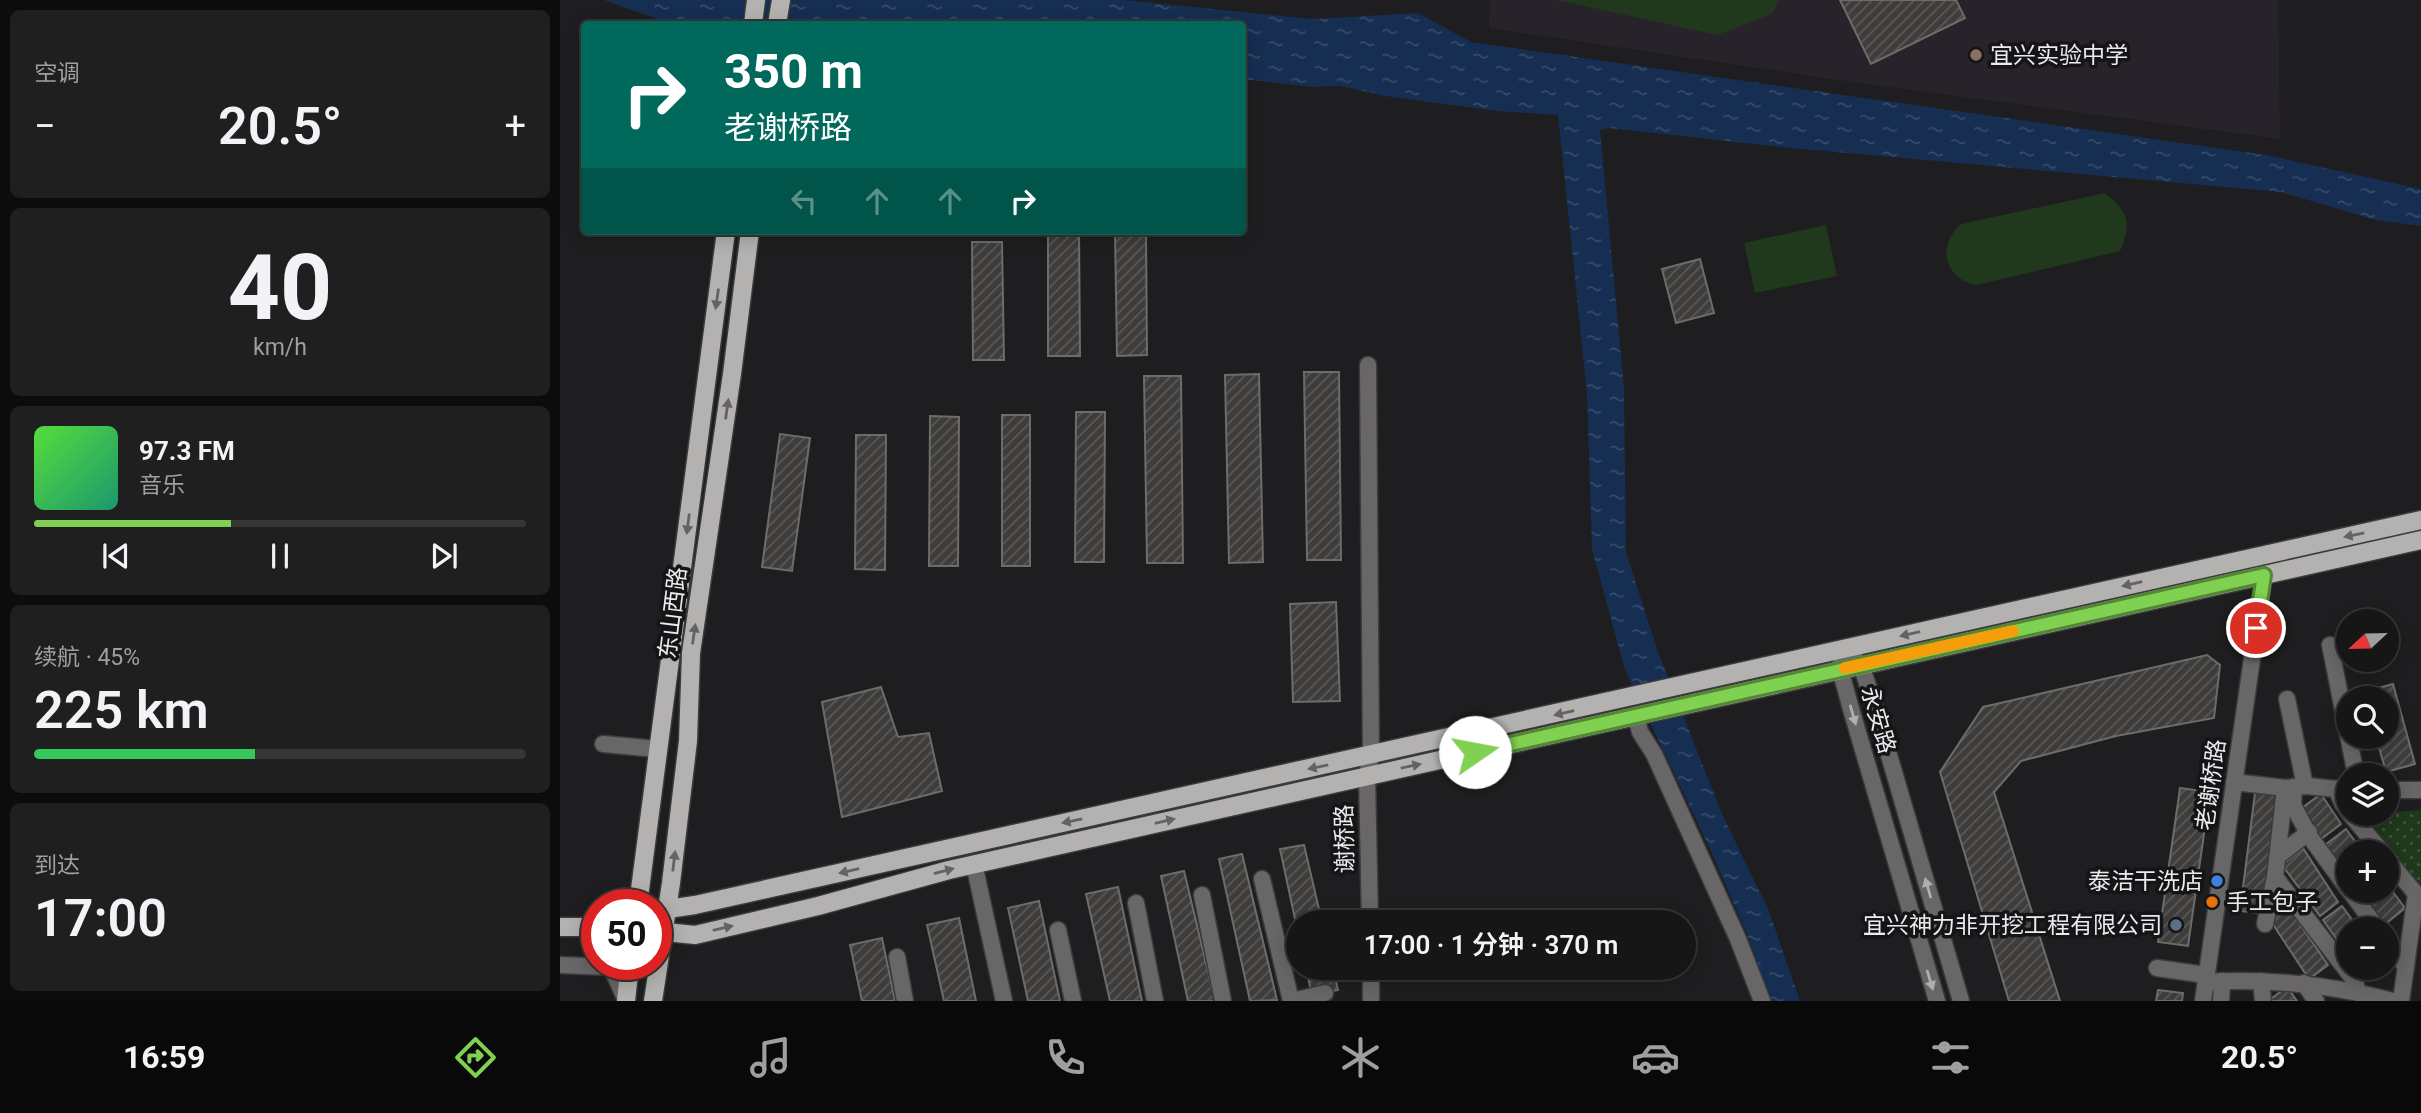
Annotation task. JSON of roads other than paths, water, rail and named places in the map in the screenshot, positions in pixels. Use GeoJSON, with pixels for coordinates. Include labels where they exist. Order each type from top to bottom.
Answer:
{"type":"FeatureCollection","features":[{"type":"Feature","properties":{"kind":"main road"},"geometry":{"type":"LineString","coordinates":[[753,21],[756,0]]}},
{"type":"Feature","properties":{"kind":"main road"},"geometry":{"type":"LineString","coordinates":[[778,21],[781,0]]}},
{"type":"Feature","properties":{"kind":"main road","name":"东山西路"},"geometry":{"type":"LineString","coordinates":[[640,889],[725,235]]}},
{"type":"Feature","properties":{"kind":"main road","name":"东山西路"},"geometry":{"type":"LineString","coordinates":[[665,889],[688,741],[691,653],[749,235]]}},
{"type":"Feature","properties":{"kind":"main road"},"geometry":{"type":"LineString","coordinates":[[672,910],[2421,520]]}},
{"type":"Feature","properties":{"kind":"main road"},"geometry":{"type":"LineString","coordinates":[[672,933],[695,935],[818,906],[974,864],[2421,540]]}},
{"type":"Feature","properties":{"kind":"main road"},"geometry":{"type":"LineString","coordinates":[[560,927],[581,927]]}},
{"type":"Feature","properties":{"kind":"main road"},"geometry":{"type":"LineString","coordinates":[[626,1001],[628,980]]}},
{"type":"Feature","properties":{"kind":"main road","name":"东山西路"},"geometry":{"type":"LineString","coordinates":[[653,1001],[655,980]]}},
{"type":"Feature","properties":{"kind":"street","name":"谢桥路"},"geometry":{"type":"LineString","coordinates":[[1367,365],[1370,910]]}},
{"type":"Feature","properties":{"kind":"street","name":"老谢桥路"},"geometry":{"type":"LineString","coordinates":[[2203,1001],[2264,575]]}},
{"type":"Feature","properties":{"kind":"street"},"geometry":{"type":"LineString","coordinates":[[2330,645],[2354,763]]}},
{"type":"Feature","properties":{"kind":"street","name":"永安路"},"geometry":{"type":"LineString","coordinates":[[1844,648],[1861,664],[1961,1001]]}},
{"type":"Feature","properties":{"kind":"street","name":"永安路"},"geometry":{"type":"LineString","coordinates":[[1844,648],[1840,668],[1937,1001]]}},
{"type":"Feature","properties":{"kind":"street"},"geometry":{"type":"LineString","coordinates":[[2287,699],[2293,805],[2336,871]]}},
{"type":"Feature","properties":{"kind":"street"},"geometry":{"type":"LineString","coordinates":[[1636,716],[1640,732],[1654,754],[1738,939],[1762,1001]]}},
{"type":"Feature","properties":{"kind":"street"},"geometry":{"type":"LineString","coordinates":[[603,744],[657,749]]}},
{"type":"Feature","properties":{"kind":"street"},"geometry":{"type":"LineString","coordinates":[[2234,782],[2292,792],[2336,788]]}},
{"type":"Feature","properties":{"kind":"street"},"geometry":{"type":"LineString","coordinates":[[2399,791],[2420,792]]}},
{"type":"Feature","properties":{"kind":"street"},"geometry":{"type":"LineString","coordinates":[[2266,923],[2292,792]]}},
{"type":"Feature","properties":{"kind":"street"},"geometry":{"type":"LineString","coordinates":[[2360,826],[2372,840]]}},
{"type":"Feature","properties":{"kind":"street"},"geometry":{"type":"LineString","coordinates":[[2278,856],[2309,832]]}},
{"type":"Feature","properties":{"kind":"street"},"geometry":{"type":"LineString","coordinates":[[974,864],[1004,1001]]}},
{"type":"Feature","properties":{"kind":"street"},"geometry":{"type":"LineString","coordinates":[[2399,873],[2416,894],[2401,1001]]}},
{"type":"Feature","properties":{"kind":"street"},"geometry":{"type":"LineString","coordinates":[[2275,877],[2355,981],[2358,993]]}},
{"type":"Feature","properties":{"kind":"street"},"geometry":{"type":"LineString","coordinates":[[1262,879],[1292,1001],[1325,993]]}},
{"type":"Feature","properties":{"kind":"street"},"geometry":{"type":"LineString","coordinates":[[1202,895],[1223,1001]]}},
{"type":"Feature","properties":{"kind":"street"},"geometry":{"type":"LineString","coordinates":[[1136,903],[1155,1001]]}},
{"type":"Feature","properties":{"kind":"street"},"geometry":{"type":"LineString","coordinates":[[1058,930],[1073,1001]]}},
{"type":"Feature","properties":{"kind":"street"},"geometry":{"type":"LineString","coordinates":[[897,957],[905,1001]]}},
{"type":"Feature","properties":{"kind":"street"},"geometry":{"type":"LineString","coordinates":[[2399,957],[2406,967]]}},
{"type":"Feature","properties":{"kind":"street"},"geometry":{"type":"LineString","coordinates":[[560,965],[611,967],[626,1001]]}},
{"type":"Feature","properties":{"kind":"street"},"geometry":{"type":"LineString","coordinates":[[2157,968],[2222,981],[2304,983],[2393,1001]]}},
{"type":"Feature","properties":{"kind":"street"},"geometry":{"type":"LineString","coordinates":[[1371,980],[1371,1001]]}},
{"type":"Feature","properties":{"kind":"street"},"geometry":{"type":"LineString","coordinates":[[2221,1001],[2222,981]]}},
{"type":"Feature","properties":{"kind":"street"},"geometry":{"type":"LineString","coordinates":[[2261,981],[2263,1001]]}},
{"type":"Feature","properties":{"kind":"street"},"geometry":{"type":"LineString","coordinates":[[2304,983],[2316,1001]]}},
{"type":"Feature","properties":{"kind":"water"},"geometry":{"type":"Polygon","coordinates":[[[604,0],[1124,0],[1313,19],[1418,13],[1471,42],[2266,155],[2421,189],[2421,226],[2376,220],[2281,192],[1791,148],[1609,128],[1600,130],[1624,388],[1626,552],[1658,652],[1722,814],[1769,911],[1800,1001],[1771,1001],[1747,934],[1711,851],[1625,670],[1592,549],[1587,394],[1558,115],[1497,111],[1385,96],[1341,86],[1312,87],[1246,79],[1246,21],[663,21],[604,0]]]}},
{"type":"Feature","properties":{"kind":"place","name":"宜兴实验中学"},"geometry":{"type":"Point","coordinates":[1976,55]}},
{"type":"Feature","properties":{"kind":"place","name":"泰洁干洗店"},"geometry":{"type":"Point","coordinates":[2217,881]}},
{"type":"Feature","properties":{"kind":"place","name":"手工包子"},"geometry":{"type":"Point","coordinates":[2212,902]}},
{"type":"Feature","properties":{"kind":"place","name":"宜兴神力非开挖工程有限公司"},"geometry":{"type":"Point","coordinates":[2176,925]}}]}
